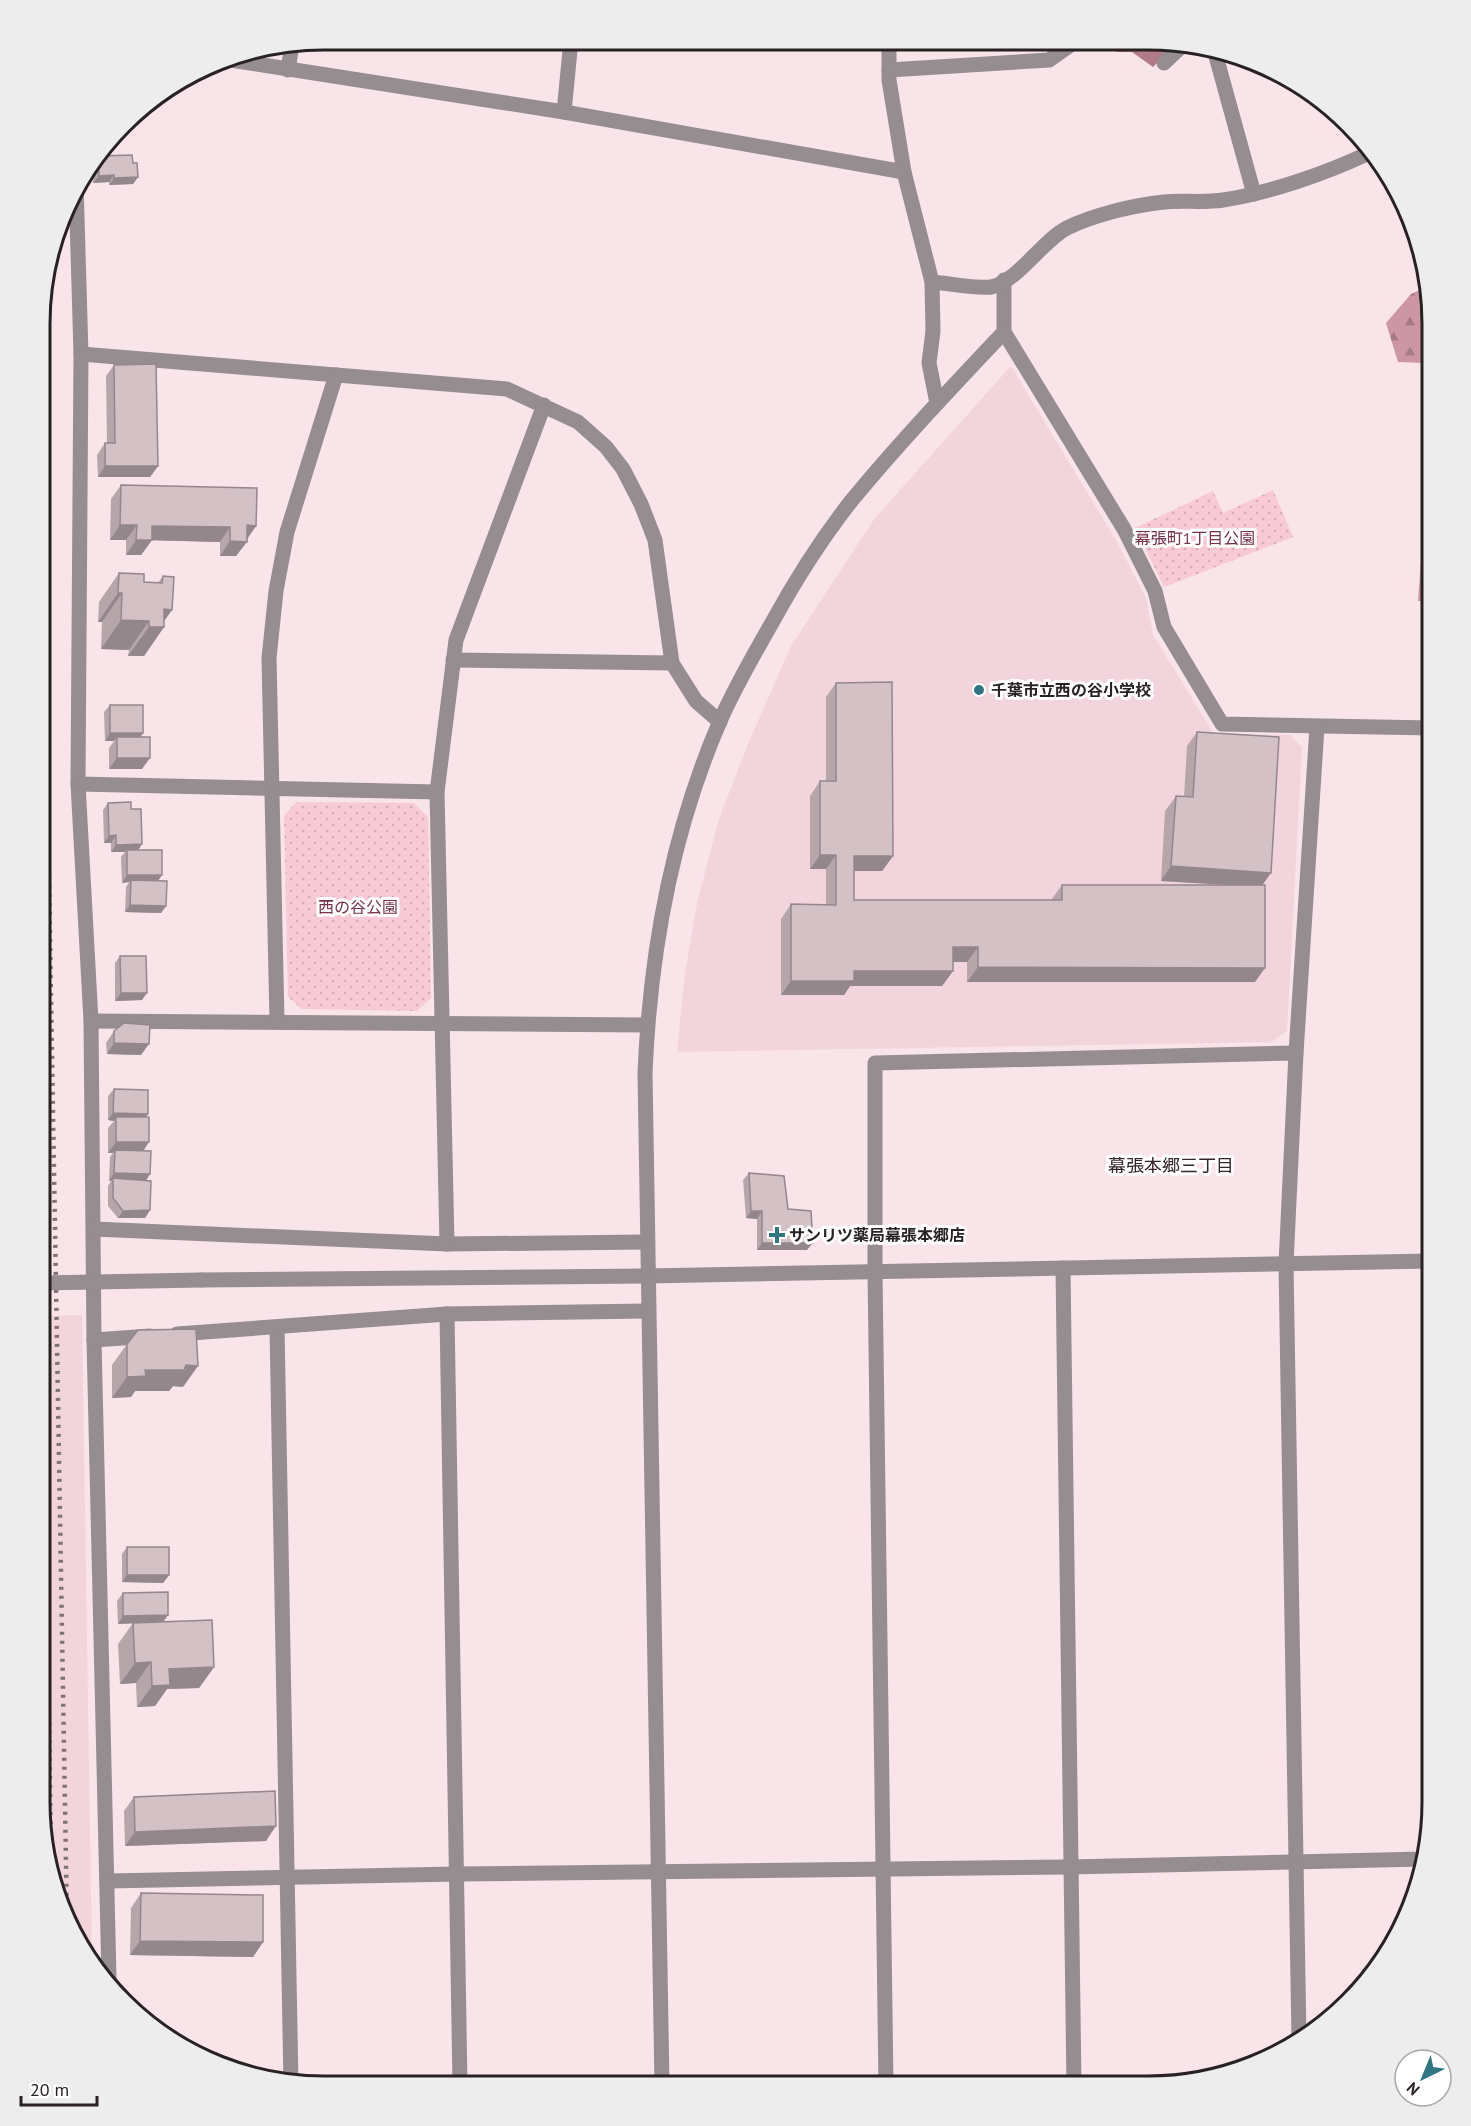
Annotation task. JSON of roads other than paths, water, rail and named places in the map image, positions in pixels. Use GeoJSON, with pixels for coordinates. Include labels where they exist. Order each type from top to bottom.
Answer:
{"type":"FeatureCollection","features":[{"type":"Feature","properties":{"kind":"street"},"geometry":{"type":"LineString","coordinates":[[564,112],[570,50]]}},
{"type":"Feature","properties":{"kind":"street"},"geometry":{"type":"LineString","coordinates":[[889,50],[889,70],[904,172],[932,282],[933,331],[929,363],[937,403]]}},
{"type":"Feature","properties":{"kind":"street"},"geometry":{"type":"LineString","coordinates":[[889,70],[1049,60],[1063,50]]}},
{"type":"Feature","properties":{"kind":"street"},"geometry":{"type":"LineString","coordinates":[[1164,63],[1176,51]]}},
{"type":"Feature","properties":{"kind":"street"},"geometry":{"type":"LineString","coordinates":[[288,70],[291,52]]}},
{"type":"Feature","properties":{"kind":"street"},"geometry":{"type":"LineString","coordinates":[[1217,59],[1254,194]]}},
{"type":"Feature","properties":{"kind":"street"},"geometry":{"type":"LineString","coordinates":[[242,62],[564,112],[904,172]]}},
{"type":"Feature","properties":{"kind":"street"},"geometry":{"type":"LineString","coordinates":[[932,282],[992,287],[1028,263],[1038,250],[1065,229],[1087,221],[1162,202],[1220,201],[1254,194],[1345,164],[1364,155]]}},
{"type":"Feature","properties":{"kind":"street"},"geometry":{"type":"LineString","coordinates":[[77,206],[81,354],[78,784],[90,1021],[94,1340],[109,1972]]}},
{"type":"Feature","properties":{"kind":"street"},"geometry":{"type":"LineString","coordinates":[[1004,280],[1004,332],[1124,529],[1155,591],[1164,627],[1222,724],[1422,728]]}},
{"type":"Feature","properties":{"kind":"street"},"geometry":{"type":"LineString","coordinates":[[662,2076],[647,1311],[645,1073],[647,1025],[665,897],[689,802],[720,722],[745,670],[818,546],[852,501],[937,403],[1004,332]]}},
{"type":"Feature","properties":{"kind":"street"},"geometry":{"type":"LineString","coordinates":[[81,354],[507,388],[578,422],[606,447],[623,469],[641,504],[655,540],[672,663],[696,700],[720,722]]}},
{"type":"Feature","properties":{"kind":"street"},"geometry":{"type":"LineString","coordinates":[[277,1021],[269,658],[276,591],[287,532],[336,375]]}},
{"type":"Feature","properties":{"kind":"street"},"geometry":{"type":"LineString","coordinates":[[447,1244],[437,792],[456,640],[544,405]]}},
{"type":"Feature","properties":{"kind":"street"},"geometry":{"type":"LineString","coordinates":[[453,660],[672,663]]}},
{"type":"Feature","properties":{"kind":"street"},"geometry":{"type":"LineString","coordinates":[[1299,2031],[1286,1264],[1296,1053],[1317,727]]}},
{"type":"Feature","properties":{"kind":"street"},"geometry":{"type":"LineString","coordinates":[[78,784],[437,792]]}},
{"type":"Feature","properties":{"kind":"street"},"geometry":{"type":"LineString","coordinates":[[90,1021],[647,1025]]}},
{"type":"Feature","properties":{"kind":"street"},"geometry":{"type":"LineString","coordinates":[[886,2076],[875,1272],[875,1063],[1296,1053]]}},
{"type":"Feature","properties":{"kind":"street"},"geometry":{"type":"LineString","coordinates":[[94,1229],[447,1244],[647,1242]]}},
{"type":"Feature","properties":{"kind":"street"},"geometry":{"type":"LineString","coordinates":[[50,1283],[647,1276],[1422,1262]]}},
{"type":"Feature","properties":{"kind":"street"},"geometry":{"type":"LineString","coordinates":[[1064,1268],[1074,2076]]}},
{"type":"Feature","properties":{"kind":"street"},"geometry":{"type":"LineString","coordinates":[[94,1340],[447,1314],[647,1311]]}},
{"type":"Feature","properties":{"kind":"street"},"geometry":{"type":"LineString","coordinates":[[447,1314],[460,2076]]}},
{"type":"Feature","properties":{"kind":"street"},"geometry":{"type":"LineString","coordinates":[[277,1327],[291,2074]]}},
{"type":"Feature","properties":{"kind":"street"},"geometry":{"type":"LineString","coordinates":[[108,1881],[457,1874],[1070,1867],[1296,1860],[1415,1859]]}},
{"type":"Feature","properties":{"kind":"railway"},"geometry":{"type":"LineString","coordinates":[[50,938],[67,1897]]}},
{"type":"Feature","properties":{"kind":"railway"},"geometry":{"type":"LineString","coordinates":[[50,1786],[51,1825]]}},
{"type":"Feature","properties":{"kind":"place","name":"千葉市立西の谷小学校"},"geometry":{"type":"Point","coordinates":[979,690]}},
{"type":"Feature","properties":{"kind":"place","name":"サンリツ薬局幕張本郷店"},"geometry":{"type":"Point","coordinates":[777,1235]}},
{"type":"Feature","properties":{"kind":"district","name":"幕張本郷三丁目"},"geometry":{"type":"Point","coordinates":[1171,1166]}},
{"type":"Feature","properties":{"kind":"park label","name":"幕張町1丁目公園"},"geometry":{"type":"Point","coordinates":[1195,538]}},
{"type":"Feature","properties":{"kind":"park label","name":"西の谷公園"},"geometry":{"type":"Point","coordinates":[358,907]}}]}
